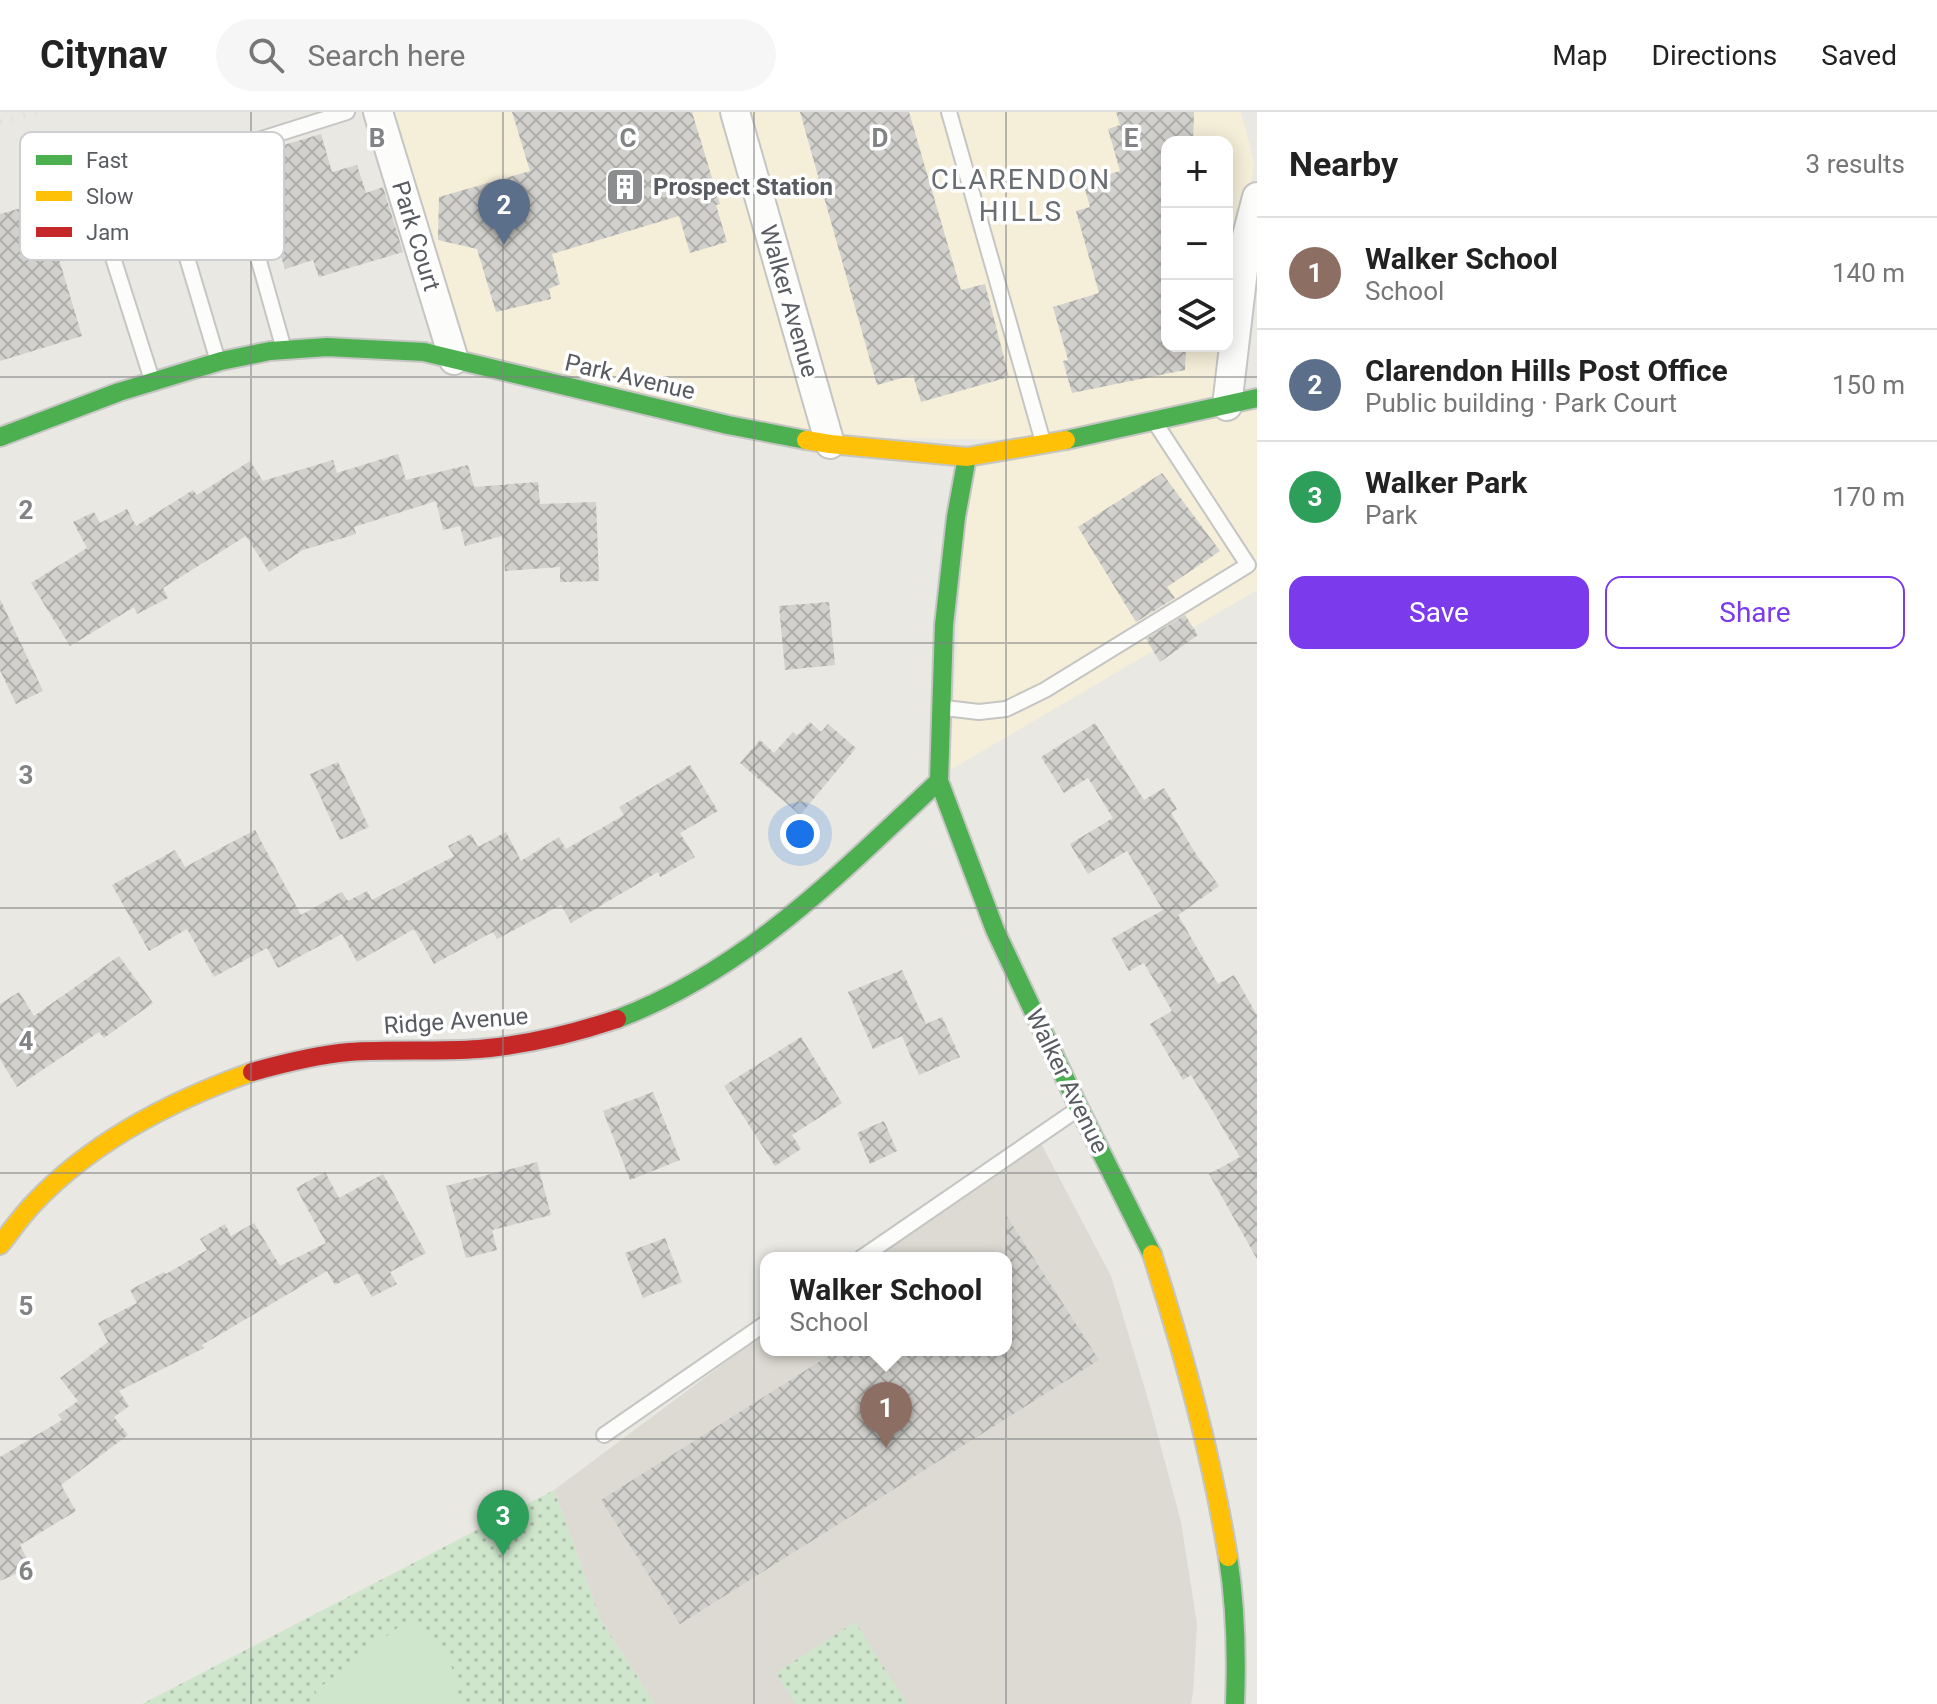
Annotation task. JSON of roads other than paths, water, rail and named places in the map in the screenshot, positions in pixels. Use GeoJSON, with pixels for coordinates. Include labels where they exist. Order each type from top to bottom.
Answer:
{"type":"FeatureCollection","features":[{"type":"Feature","properties":{"kind":"street","name":"Park Court"},"geometry":{"type":"LineString","coordinates":[[378,112],[454,360]]}},
{"type":"Feature","properties":{"kind":"street","name":"Walker Avenue"},"geometry":{"type":"LineString","coordinates":[[735,112],[830,444]]}},
{"type":"Feature","properties":{"kind":"street"},"geometry":{"type":"LineString","coordinates":[[1227,406],[1247,236],[1257,197]]}},
{"type":"Feature","properties":{"kind":"street","name":"Park Avenue"},"geometry":{"type":"LineString","coordinates":[[0,437],[76,406],[152,381],[269,351],[306,348],[424,352],[728,425],[830,444],[967,457],[1044,445],[1257,398]]}},
{"type":"Feature","properties":{"kind":"street","name":"Walker Avenue"},"geometry":{"type":"LineString","coordinates":[[967,457],[956,517],[944,625],[939,781],[995,930],[1151,1251],[1187,1367],[1212,1470],[1233,1590],[1237,1643],[1235,1704]]}},
{"type":"Feature","properties":{"kind":"street","name":"Ridge Avenue"},"geometry":{"type":"LineString","coordinates":[[0,1245],[41,1195],[98,1150],[161,1110],[205,1089],[293,1061],[333,1054],[395,1049],[459,1050],[568,1035],[624,1017],[685,990],[738,958],[781,925],[939,781]]}},
{"type":"Feature","properties":{"kind":"lane"},"geometry":{"type":"LineString","coordinates":[[284,132],[347,112]]}},
{"type":"Feature","properties":{"kind":"lane"},"geometry":{"type":"LineString","coordinates":[[949,112],[1044,445]]}},
{"type":"Feature","properties":{"kind":"lane"},"geometry":{"type":"LineString","coordinates":[[114,260],[152,381]]}},
{"type":"Feature","properties":{"kind":"lane"},"geometry":{"type":"LineString","coordinates":[[188,260],[219,362]]}},
{"type":"Feature","properties":{"kind":"lane"},"geometry":{"type":"LineString","coordinates":[[259,260],[284,350]]}},
{"type":"Feature","properties":{"kind":"lane"},"geometry":{"type":"LineString","coordinates":[[941,708],[979,712],[1006,709],[1045,690],[1248,565],[1155,422]]}},
{"type":"Feature","properties":{"kind":"lane"},"geometry":{"type":"LineString","coordinates":[[870,1252],[1079,1108]]}},
{"type":"Feature","properties":{"kind":"lane"},"geometry":{"type":"LineString","coordinates":[[604,1435],[760,1327]]}},
{"type":"Feature","properties":{"kind":"railway"},"geometry":{"type":"LineString","coordinates":[[0,122],[37,112]]}},
{"type":"Feature","properties":{"kind":"place","name":"Prospect Station"},"geometry":{"type":"Point","coordinates":[625,187]}},
{"type":"Feature","properties":{"kind":"place","name":"Clarendon Hills Post Office"},"geometry":{"type":"Point","coordinates":[504,245]}},
{"type":"Feature","properties":{"kind":"place","name":"Walker School"},"geometry":{"type":"Point","coordinates":[886,1448]}},
{"type":"Feature","properties":{"kind":"place","name":"Walker Park"},"geometry":{"type":"Point","coordinates":[503,1556]}},
{"type":"Feature","properties":{"kind":"district","name":"CLARENDON HILLS"},"geometry":{"type":"Point","coordinates":[1021,195]}}]}
